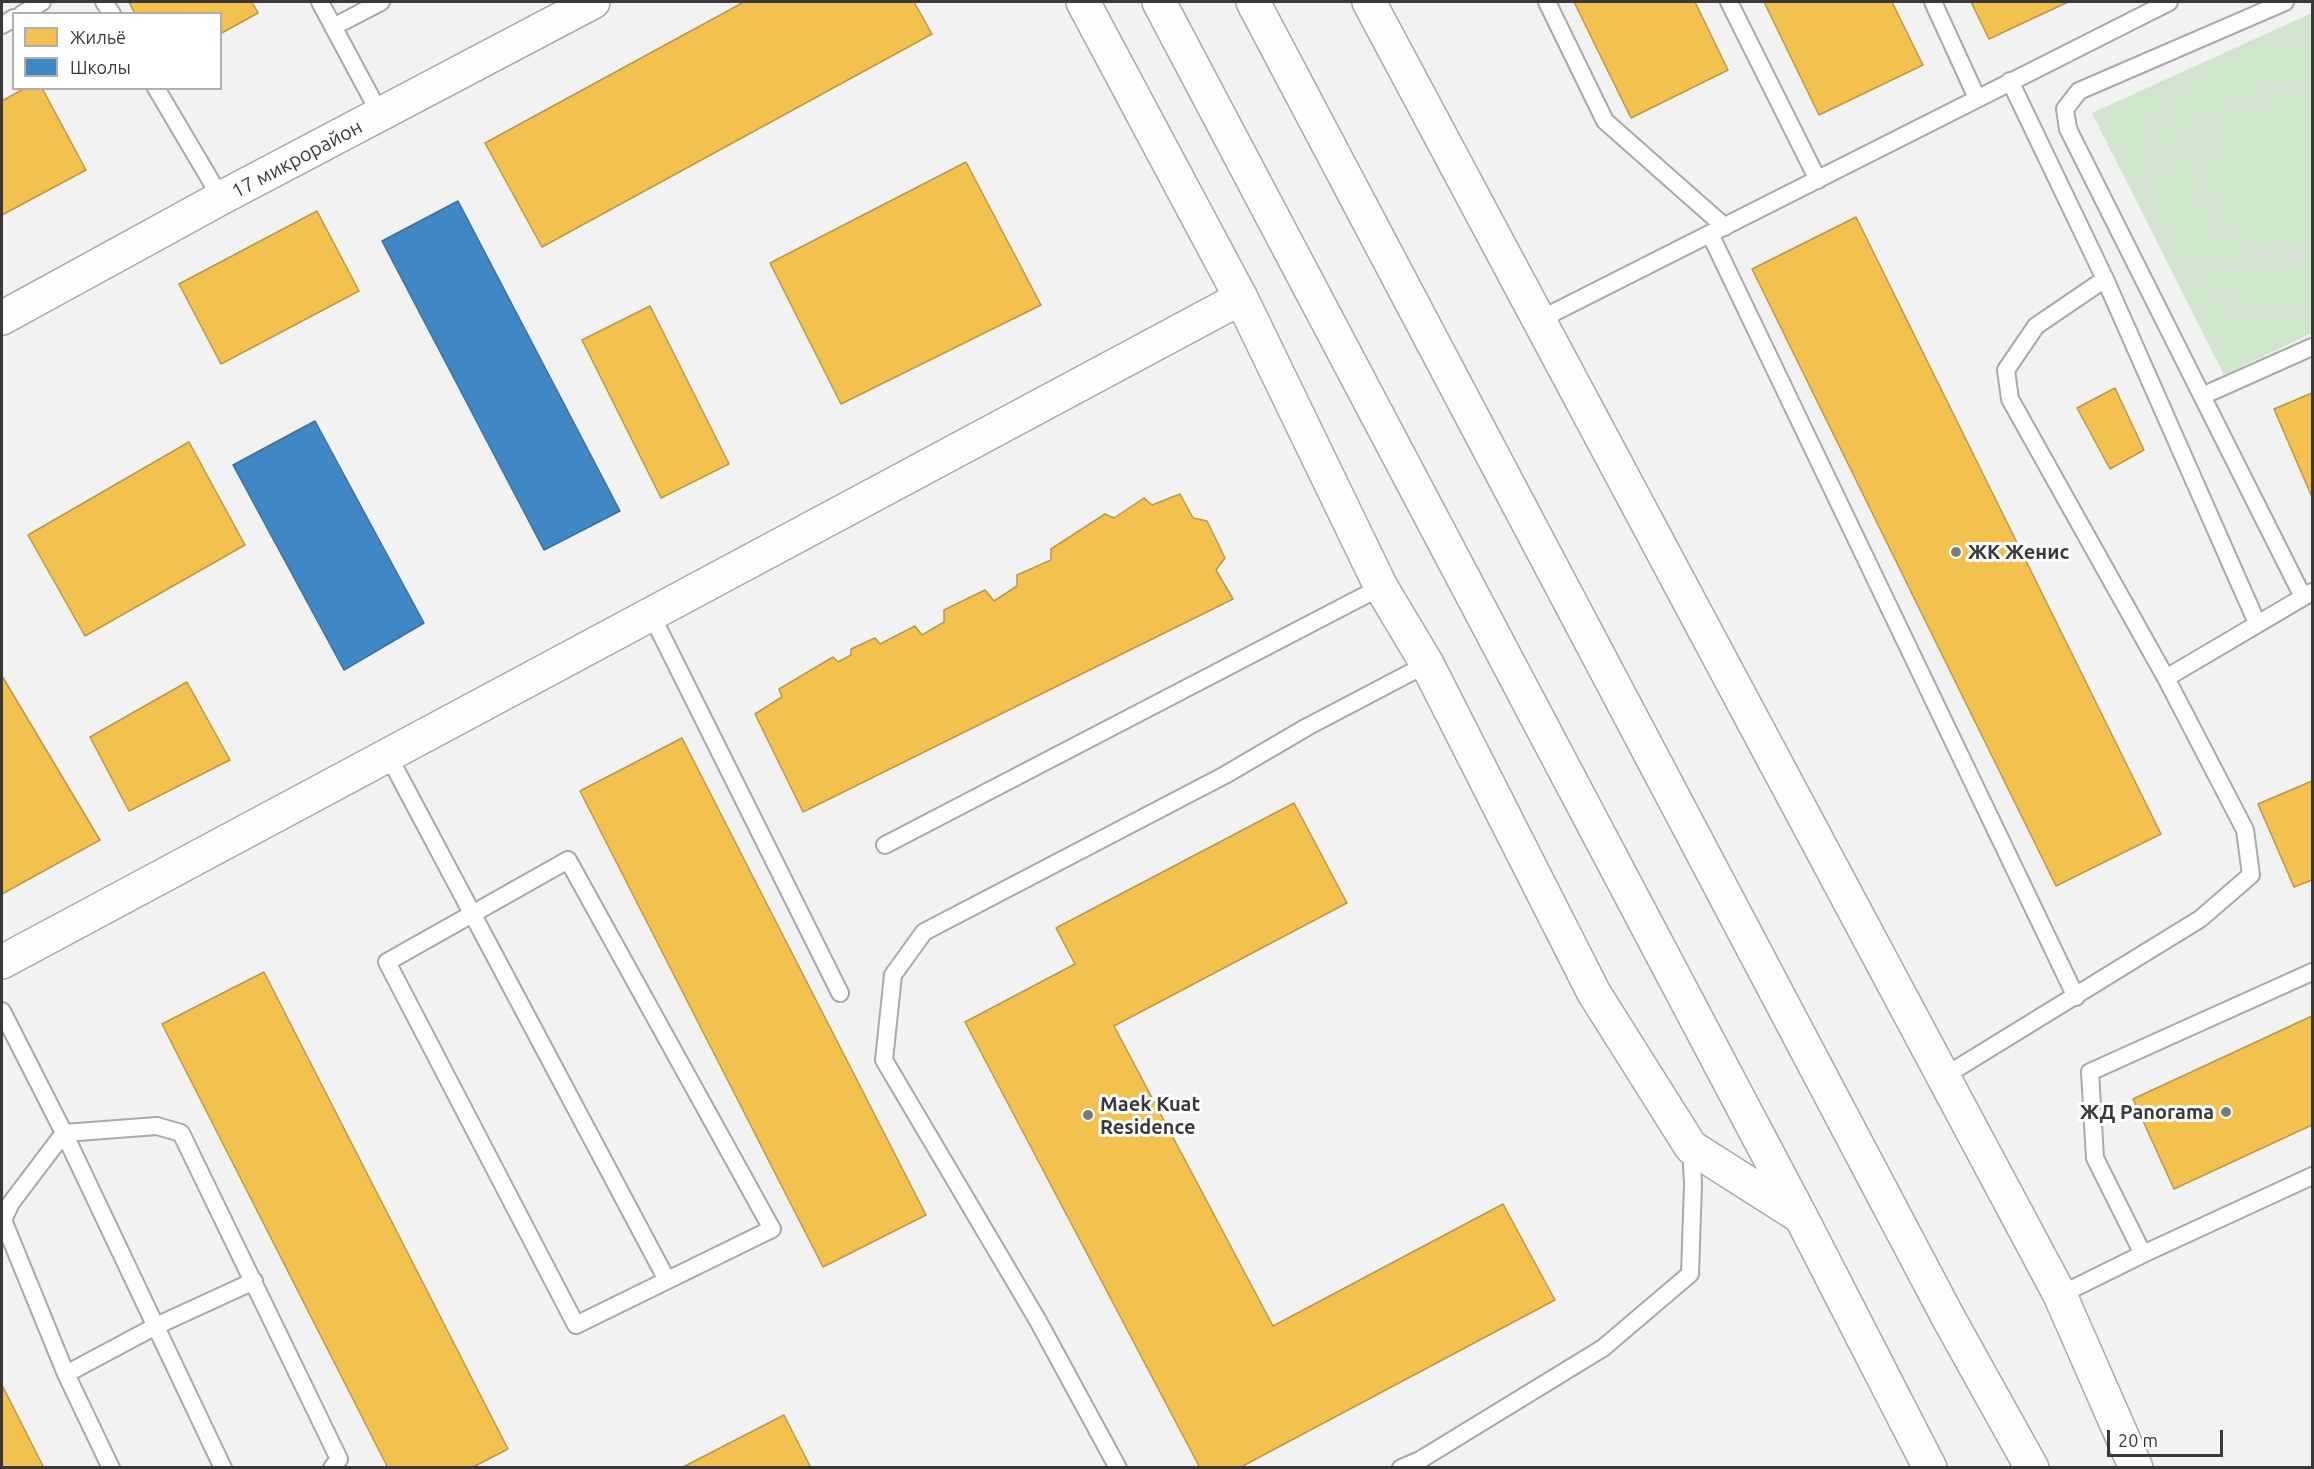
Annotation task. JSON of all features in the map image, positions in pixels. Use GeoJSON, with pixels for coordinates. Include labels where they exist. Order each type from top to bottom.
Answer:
{"type":"FeatureCollection","features":[{"type":"Feature","properties":{"kind":"street","name":"17 микрорайон"},"geometry":{"type":"LineString","coordinates":[[2,318],[221,198],[593,2]]}},
{"type":"Feature","properties":{"kind":"street"},"geometry":{"type":"LineString","coordinates":[[1083,2],[1241,298],[1381,587],[1427,664],[1594,993],[1691,1147],[1801,1217]]}},
{"type":"Feature","properties":{"kind":"street"},"geometry":{"type":"LineString","coordinates":[[1159,2],[1801,1217],[1930,1467]]}},
{"type":"Feature","properties":{"kind":"street"},"geometry":{"type":"LineString","coordinates":[[1253,2],[1943,1309],[2032,1467]]}},
{"type":"Feature","properties":{"kind":"street"},"geometry":{"type":"LineString","coordinates":[[1369,2],[2060,1295],[2136,1467]]}},
{"type":"Feature","properties":{"kind":"street"},"geometry":{"type":"LineString","coordinates":[[2,962],[1241,298]]}},
{"type":"Feature","properties":{"kind":"lane"},"geometry":{"type":"LineString","coordinates":[[25,12],[42,2]]}},
{"type":"Feature","properties":{"kind":"lane"},"geometry":{"type":"LineString","coordinates":[[320,2],[380,114]]}},
{"type":"Feature","properties":{"kind":"lane"},"geometry":{"type":"LineString","coordinates":[[333,27],[381,2]]}},
{"type":"Feature","properties":{"kind":"lane"},"geometry":{"type":"LineString","coordinates":[[1547,2],[1605,121],[1717,230],[2076,997]]}},
{"type":"Feature","properties":{"kind":"lane"},"geometry":{"type":"LineString","coordinates":[[1729,2],[1818,180]]}},
{"type":"Feature","properties":{"kind":"lane"},"geometry":{"type":"LineString","coordinates":[[1933,2],[1977,98]]}},
{"type":"Feature","properties":{"kind":"lane"},"geometry":{"type":"LineString","coordinates":[[1539,320],[2169,2]]}},
{"type":"Feature","properties":{"kind":"lane"},"geometry":{"type":"LineString","coordinates":[[2166,678],[2308,594],[2202,396],[2068,129],[2065,109],[2079,91],[2285,2]]}},
{"type":"Feature","properties":{"kind":"lane"},"geometry":{"type":"LineString","coordinates":[[2010,81],[2105,279],[2257,623]]}},
{"type":"Feature","properties":{"kind":"lane"},"geometry":{"type":"LineString","coordinates":[[157,90],[221,198]]}},
{"type":"Feature","properties":{"kind":"lane"},"geometry":{"type":"LineString","coordinates":[[1943,1077],[2200,920],[2251,875],[2245,830],[2166,678],[2010,399],[2006,370],[2036,326],[2105,279]]}},
{"type":"Feature","properties":{"kind":"lane"},"geometry":{"type":"LineString","coordinates":[[2202,396],[2313,347]]}},
{"type":"Feature","properties":{"kind":"lane"},"geometry":{"type":"LineString","coordinates":[[885,845],[1381,587]]}},
{"type":"Feature","properties":{"kind":"lane"},"geometry":{"type":"LineString","coordinates":[[651,614],[840,993]]}},
{"type":"Feature","properties":{"kind":"lane"},"geometry":{"type":"LineString","coordinates":[[1118,1467],[1037,1319],[884,1060],[893,975],[924,932],[1225,775],[1307,727],[1427,664]]}},
{"type":"Feature","properties":{"kind":"lane"},"geometry":{"type":"LineString","coordinates":[[388,755],[667,1280]]}},
{"type":"Feature","properties":{"kind":"lane"},"geometry":{"type":"LineString","coordinates":[[568,860],[772,1229],[667,1280],[576,1325],[387,962],[568,860]]}},
{"type":"Feature","properties":{"kind":"lane"},"geometry":{"type":"LineString","coordinates":[[2143,1254],[2095,1158],[2090,1072],[2313,972]]}},
{"type":"Feature","properties":{"kind":"lane"},"geometry":{"type":"LineString","coordinates":[[2,1011],[223,1467]]}},
{"type":"Feature","properties":{"kind":"lane"},"geometry":{"type":"LineString","coordinates":[[111,1467],[66,1374],[3,1220],[11,1203],[63,1133],[157,1126],[181,1133],[339,1459],[332,1467]]}},
{"type":"Feature","properties":{"kind":"lane"},"geometry":{"type":"LineString","coordinates":[[1401,1467],[1420,1460],[1603,1348],[1690,1274],[1691,1147]]}},
{"type":"Feature","properties":{"kind":"lane"},"geometry":{"type":"LineString","coordinates":[[2060,1295],[2313,1176]]}},
{"type":"Feature","properties":{"kind":"lane"},"geometry":{"type":"LineString","coordinates":[[66,1374],[156,1326],[254,1281]]}},
{"type":"Feature","properties":{"kind":"path"},"geometry":{"type":"LineString","coordinates":[[2276,33],[2313,37]]}},
{"type":"Feature","properties":{"kind":"path"},"geometry":{"type":"LineString","coordinates":[[2188,76],[2164,102],[2152,141],[2144,186],[2153,221],[2176,260],[2193,279],[2254,315],[2313,314]]}},
{"type":"Feature","properties":{"kind":"path"},"geometry":{"type":"LineString","coordinates":[[2144,186],[2220,114],[2279,86],[2313,80]]}},
{"type":"Feature","properties":{"kind":"path"},"geometry":{"type":"LineString","coordinates":[[2279,86],[2313,99]]}},
{"type":"Feature","properties":{"kind":"path"},"geometry":{"type":"LineString","coordinates":[[2220,114],[2202,168],[2207,202],[2223,228],[2251,250],[2285,257],[2303,254]]}},
{"type":"Feature","properties":{"kind":"path"},"geometry":{"type":"LineString","coordinates":[[2176,260],[2208,264],[2232,271],[2276,266],[2313,250]]}},
{"type":"Feature","properties":{"kind":"green space"},"geometry":{"type":"Polygon","coordinates":[[[2312,13],[2312,333],[2224,375],[2092,113],[2312,13]]]}},
{"type":"Feature","properties":{"kind":"building: Жильё"},"geometry":{"type":"Polygon","coordinates":[[[129,2],[252,2],[258,13],[222,33],[222,12],[134,12],[129,2]]]}},
{"type":"Feature","properties":{"kind":"building: Жильё"},"geometry":{"type":"Polygon","coordinates":[[[744,2],[914,2],[932,34],[542,247],[485,143],[744,2]]]}},
{"type":"Feature","properties":{"kind":"building: Жильё"},"geometry":{"type":"Polygon","coordinates":[[[1574,2],[1695,2],[1728,70],[1631,118],[1574,2]]]}},
{"type":"Feature","properties":{"kind":"building: Жильё"},"geometry":{"type":"Polygon","coordinates":[[[1764,2],[1892,2],[1923,65],[1819,115],[1764,2]]]}},
{"type":"Feature","properties":{"kind":"building: Жильё"},"geometry":{"type":"Polygon","coordinates":[[[1971,2],[2068,2],[1989,39],[1971,2]]]}},
{"type":"Feature","properties":{"kind":"building: Жильё"},"geometry":{"type":"Polygon","coordinates":[[[21,90],[43,90],[86,170],[2,215],[2,101],[21,90]]]}},
{"type":"Feature","properties":{"kind":"building: Жильё"},"geometry":{"type":"Polygon","coordinates":[[[966,162],[1041,305],[841,404],[770,263],[966,162]]]}},
{"type":"Feature","properties":{"kind":"building: Жильё"},"geometry":{"type":"Polygon","coordinates":[[[317,211],[359,291],[221,364],[179,284],[317,211]]]}},
{"type":"Feature","properties":{"kind":"building: Жильё","name":"ЖК Женис"},"geometry":{"type":"Polygon","coordinates":[[[1856,217],[2161,834],[2056,886],[1752,269],[1856,217]]]}},
{"type":"Feature","properties":{"kind":"building: Жильё"},"geometry":{"type":"Polygon","coordinates":[[[650,306],[729,464],[661,498],[582,340],[650,306]]]}},
{"type":"Feature","properties":{"kind":"building: Жильё"},"geometry":{"type":"Polygon","coordinates":[[[2115,388],[2144,450],[2110,469],[2077,408],[2115,388]]]}},
{"type":"Feature","properties":{"kind":"building: Жильё"},"geometry":{"type":"Polygon","coordinates":[[[2312,393],[2312,497],[2274,409],[2312,393]]]}},
{"type":"Feature","properties":{"kind":"building: Жильё"},"geometry":{"type":"Polygon","coordinates":[[[189,442],[245,545],[85,636],[28,535],[189,442]]]}},
{"type":"Feature","properties":{"kind":"building: Жильё"},"geometry":{"type":"Polygon","coordinates":[[[1180,494],[1193,518],[1207,521],[1225,558],[1216,570],[1233,599],[803,812],[755,714],[782,697],[779,689],[833,657],[838,662],[851,655],[851,649],[875,638],[880,644],[915,626],[922,635],[944,622],[944,610],[985,590],[994,601],[1017,586],[1017,575],[1051,560],[1051,549],[1105,514],[1114,518],[1144,498],[1152,505],[1180,494]]]}},
{"type":"Feature","properties":{"kind":"building: Жильё"},"geometry":{"type":"Polygon","coordinates":[[[2,676],[100,840],[2,894],[2,676]]]}},
{"type":"Feature","properties":{"kind":"building: Жильё"},"geometry":{"type":"Polygon","coordinates":[[[187,682],[230,760],[129,811],[90,737],[187,682]]]}},
{"type":"Feature","properties":{"kind":"building: Жильё"},"geometry":{"type":"Polygon","coordinates":[[[682,738],[926,1215],[823,1267],[580,791],[682,738]]]}},
{"type":"Feature","properties":{"kind":"building: Жильё"},"geometry":{"type":"Polygon","coordinates":[[[2312,781],[2312,880],[2294,887],[2258,804],[2312,781]]]}},
{"type":"Feature","properties":{"kind":"building: Жильё","name":"Maek Kuat Residence"},"geometry":{"type":"Polygon","coordinates":[[[1294,803],[1347,903],[1114,1026],[1273,1326],[1503,1204],[1555,1300],[1239,1468],[1200,1468],[965,1022],[1075,964],[1056,928],[1294,803]]]}},
{"type":"Feature","properties":{"kind":"building: Жильё"},"geometry":{"type":"Polygon","coordinates":[[[264,972],[508,1449],[471,1468],[388,1468],[162,1024],[264,972]]]}},
{"type":"Feature","properties":{"kind":"building: Жильё","name":"ЖД Panorama"},"geometry":{"type":"Polygon","coordinates":[[[2312,1016],[2312,1125],[2174,1189],[2133,1099],[2312,1016]]]}},
{"type":"Feature","properties":{"kind":"building: Жильё"},"geometry":{"type":"Polygon","coordinates":[[[2,1385],[44,1468],[2,1468],[2,1385]]]}},
{"type":"Feature","properties":{"kind":"building: Жильё"},"geometry":{"type":"Polygon","coordinates":[[[784,1415],[811,1468],[681,1468],[784,1415]]]}},
{"type":"Feature","properties":{"kind":"building: Школы"},"geometry":{"type":"Polygon","coordinates":[[[458,201],[620,511],[544,550],[382,241],[458,201]]]}},
{"type":"Feature","properties":{"kind":"building: Школы"},"geometry":{"type":"Polygon","coordinates":[[[315,421],[424,623],[344,670],[233,465],[315,421]]]}},
{"type":"Feature","properties":{"kind":"place","name":"ЖК Женис"},"geometry":{"type":"Point","coordinates":[1956,552]}},
{"type":"Feature","properties":{"kind":"place","name":"ЖД Panorama"},"geometry":{"type":"Point","coordinates":[2226,1112]}},
{"type":"Feature","properties":{"kind":"place","name":"Maek Kuat Residence"},"geometry":{"type":"Point","coordinates":[1088,1115]}}]}
